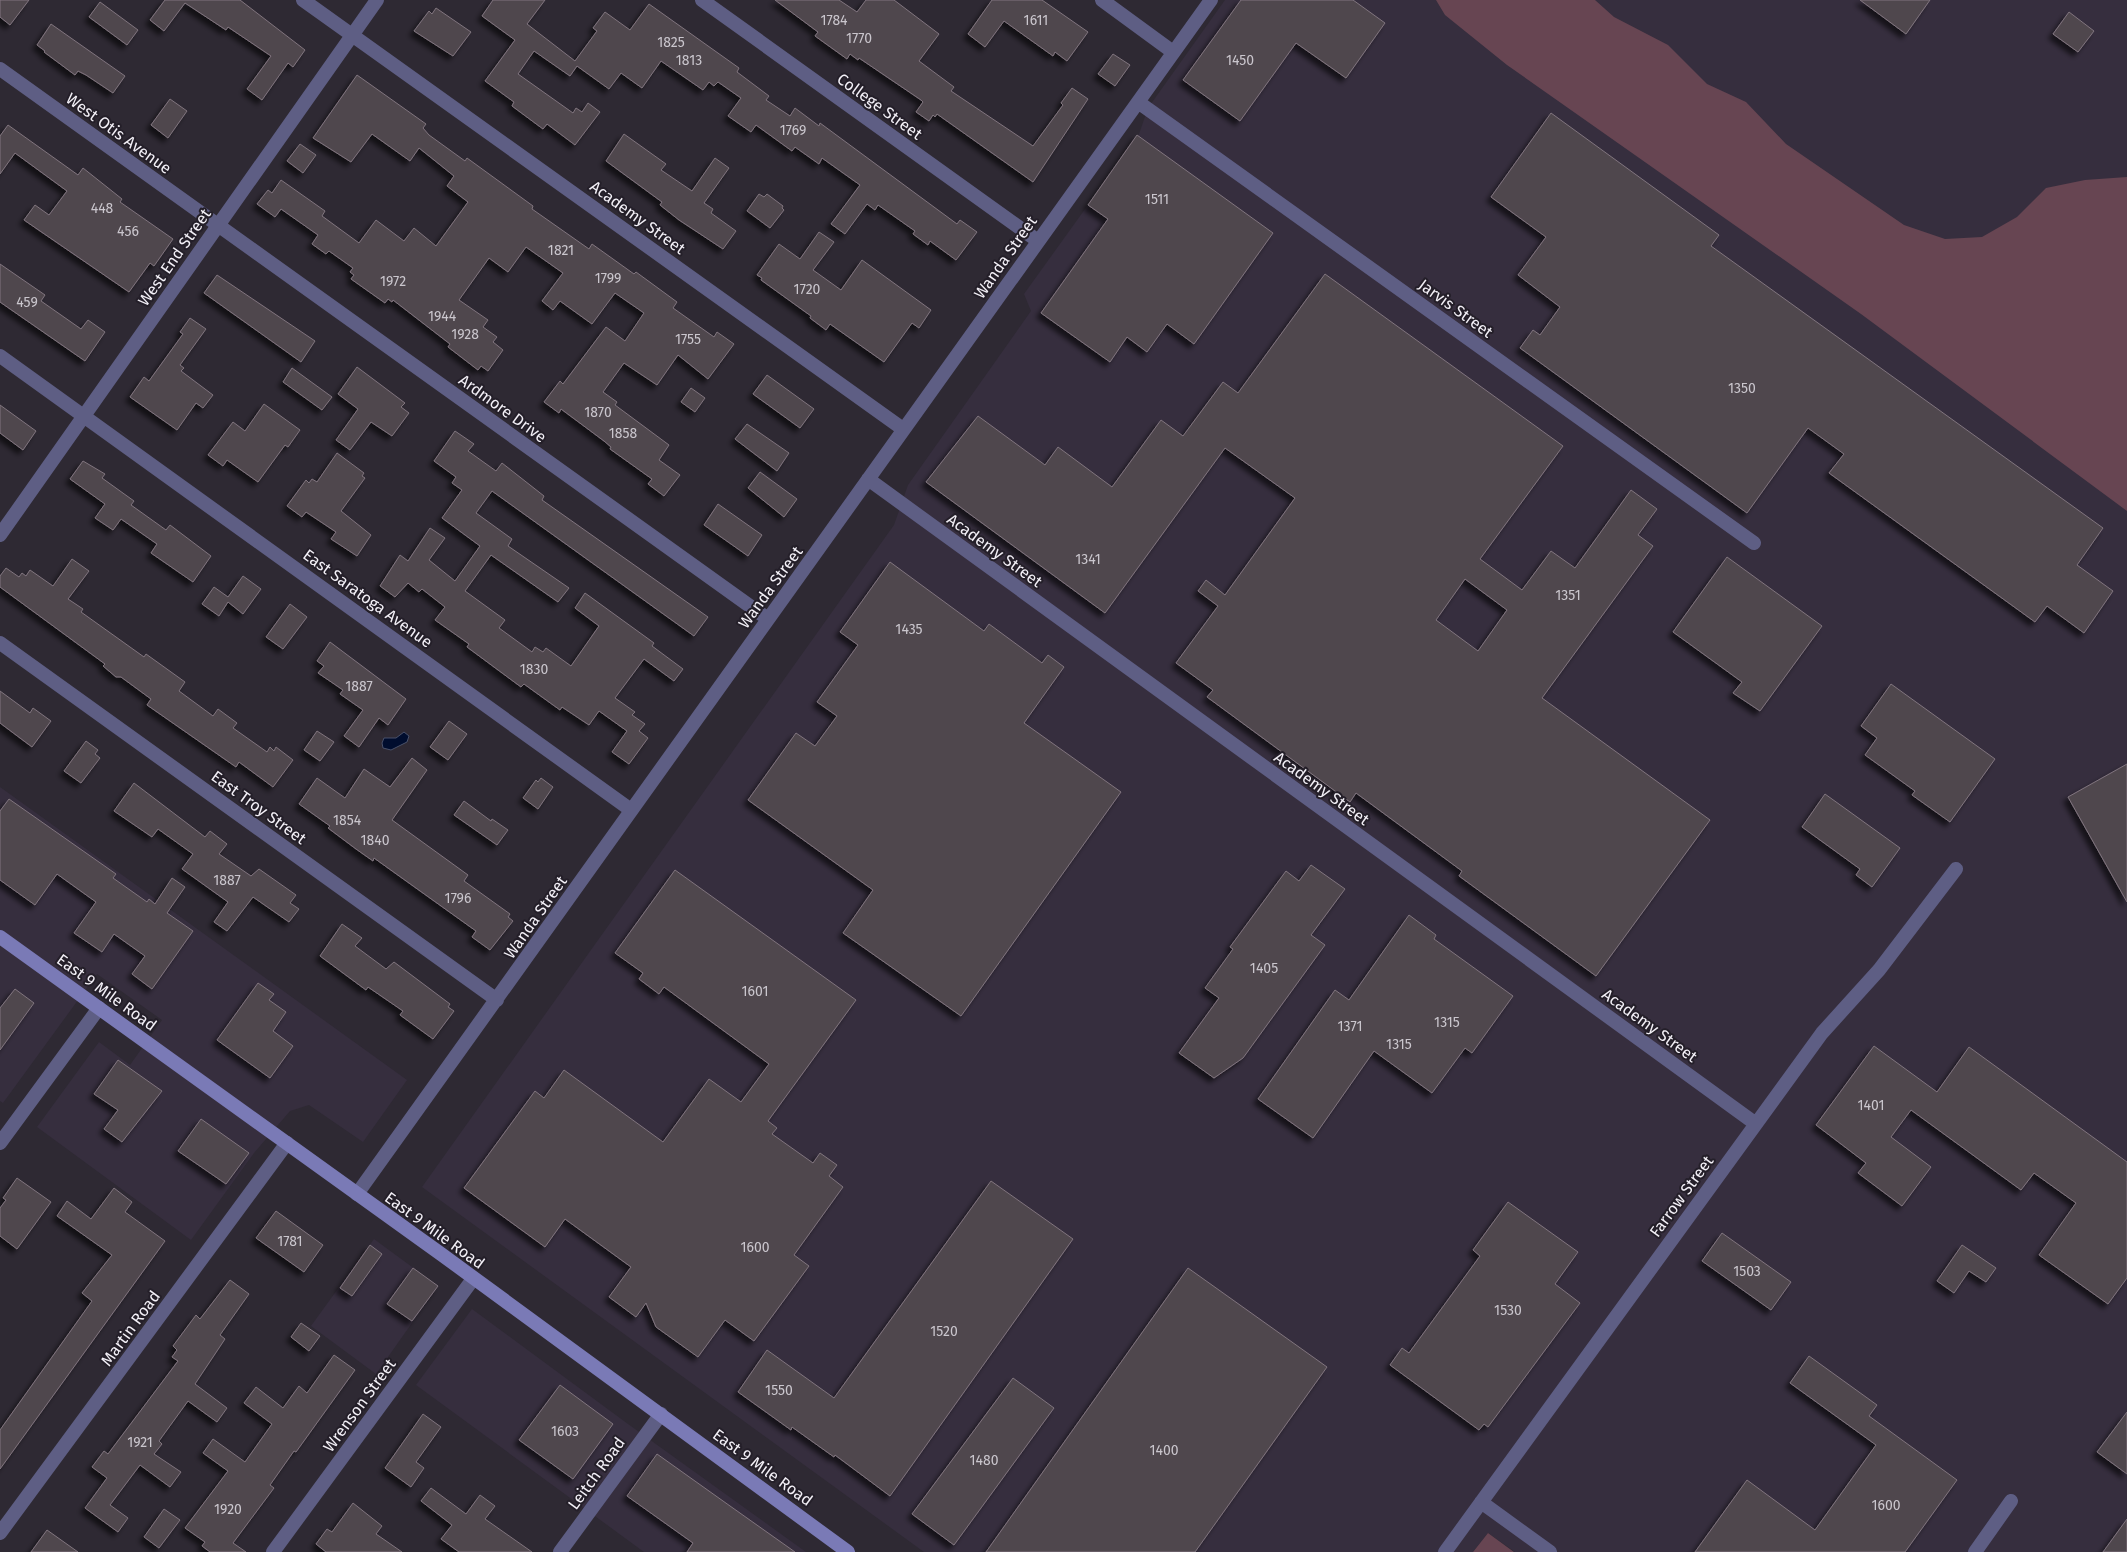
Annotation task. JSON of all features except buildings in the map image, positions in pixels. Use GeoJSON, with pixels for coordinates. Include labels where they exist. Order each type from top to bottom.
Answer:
{"type":"FeatureCollection","features":[{"type":"Feature","properties":{"kind":"main road","name":"East 9 Mile Road"},"geometry":{"type":"LineString","coordinates":[[0,937],[661,1414],[848,1552]]}},
{"type":"Feature","properties":{"kind":"street","name":"Academy Street"},"geometry":{"type":"LineString","coordinates":[[304,0],[904,429]]}},
{"type":"Feature","properties":{"kind":"street","name":"West End Street"},"geometry":{"type":"LineString","coordinates":[[0,535],[377,0]]}},
{"type":"Feature","properties":{"kind":"street","name":"College Street"},"geometry":{"type":"LineString","coordinates":[[702,0],[1038,241]]}},
{"type":"Feature","properties":{"kind":"street"},"geometry":{"type":"LineString","coordinates":[[1102,0],[1174,52]]}},
{"type":"Feature","properties":{"kind":"street","name":"Wanda Street"},"geometry":{"type":"LineString","coordinates":[[357,1194],[1211,0]]}},
{"type":"Feature","properties":{"kind":"street","name":"West Otis Avenue"},"geometry":{"type":"LineString","coordinates":[[0,69],[218,225]]}},
{"type":"Feature","properties":{"kind":"street","name":"Jarvis Street"},"geometry":{"type":"LineString","coordinates":[[1138,102],[1754,543]]}},
{"type":"Feature","properties":{"kind":"street","name":"Ardmore Drive"},"geometry":{"type":"LineString","coordinates":[[218,225],[768,619]]}},
{"type":"Feature","properties":{"kind":"street","name":"East Saratoga Avenue"},"geometry":{"type":"LineString","coordinates":[[0,356],[632,810]]}},
{"type":"Feature","properties":{"kind":"street","name":"Academy Street"},"geometry":{"type":"LineString","coordinates":[[868,479],[1756,1124]]}},
{"type":"Feature","properties":{"kind":"street","name":"East Troy Street"},"geometry":{"type":"LineString","coordinates":[[0,643],[497,1000]]}},
{"type":"Feature","properties":{"kind":"street","name":"Farrow Street"},"geometry":{"type":"LineString","coordinates":[[1445,1552],[1822,1033],[1879,970],[1956,869]]}},
{"type":"Feature","properties":{"kind":"street"},"geometry":{"type":"LineString","coordinates":[[0,1143],[99,1008]]}},
{"type":"Feature","properties":{"kind":"street","name":"Martin Road"},"geometry":{"type":"LineString","coordinates":[[0,1533],[287,1143]]}},
{"type":"Feature","properties":{"kind":"street","name":"Wrenson Street"},"geometry":{"type":"LineString","coordinates":[[273,1552],[473,1279]]}},
{"type":"Feature","properties":{"kind":"street","name":"Leitch Road"},"geometry":{"type":"LineString","coordinates":[[560,1552],[661,1414]]}},
{"type":"Feature","properties":{"kind":"street"},"geometry":{"type":"LineString","coordinates":[[1975,1552],[2011,1501]]}},
{"type":"Feature","properties":{"kind":"street"},"geometry":{"type":"LineString","coordinates":[[1481,1502],[1550,1552]]}},
{"type":"Feature","properties":{"kind":"shaded area"},"geometry":{"type":"Polygon","coordinates":[[[1225,0],[2127,0],[2127,1552],[1515,1552],[1488,1533],[1473,1552],[924,1552],[422,1187],[894,525],[908,485],[1031,311],[1024,294],[1139,134],[1148,108],[1225,0]]]}},
{"type":"Feature","properties":{"kind":"shaded area"},"geometry":{"type":"Polygon","coordinates":[[[1436,0],[1595,0],[1614,17],[1668,45],[1707,84],[1746,102],[1786,144],[1904,225],[1945,239],[1982,237],[2017,217],[2046,188],[2085,180],[2127,177],[2127,511],[1861,314],[1507,65],[1445,15],[1436,0]]]}},
{"type":"Feature","properties":{"kind":"shaded area"},"geometry":{"type":"Polygon","coordinates":[[[0,787],[407,1080],[363,1142],[309,1105],[290,1111],[254,1153],[191,1240],[37,1127],[99,1042],[130,1065],[162,1020],[97,974],[3,1103],[0,1101],[0,787]]]}},
{"type":"Feature","properties":{"kind":"shaded area"},"geometry":{"type":"Polygon","coordinates":[[[374,1239],[438,1286],[376,1374],[311,1326],[374,1239]]]}},
{"type":"Feature","properties":{"kind":"shaded area"},"geometry":{"type":"Polygon","coordinates":[[[472,1309],[806,1552],[644,1552],[416,1385],[472,1309]]]}},
{"type":"Feature","properties":{"kind":"shaded area"},"geometry":{"type":"Polygon","coordinates":[[[1488,1533],[1514,1552],[1473,1552],[1488,1533]]]}},
{"type":"Feature","properties":{"kind":"water"},"geometry":{"type":"Polygon","coordinates":[[[404,732],[409,736],[407,742],[391,750],[383,748],[384,738],[396,738],[404,732]]]}}]}
